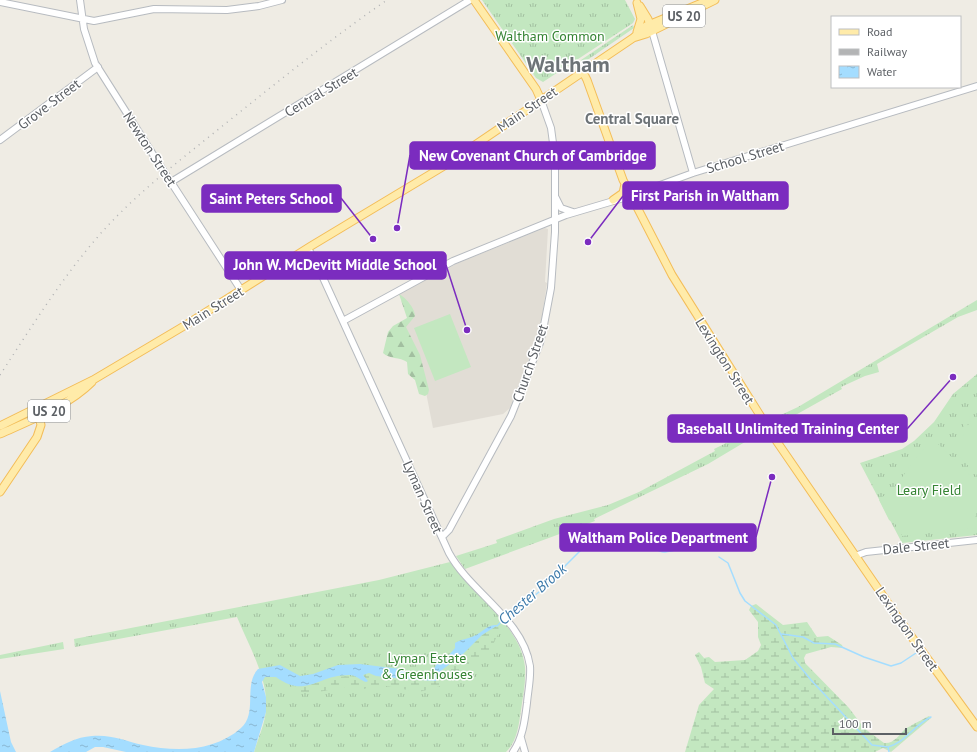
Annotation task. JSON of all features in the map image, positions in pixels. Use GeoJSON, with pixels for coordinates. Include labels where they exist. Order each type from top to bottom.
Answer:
{"type":"FeatureCollection","features":[{"type":"Feature","properties":{"kind":"main road"},"geometry":{"type":"LineString","coordinates":[[474,0],[537,90],[541,100]]}},
{"type":"Feature","properties":{"kind":"main road","name":"Main Street"},"geometry":{"type":"LineString","coordinates":[[0,434],[38,412],[81,384],[93,380],[184,326],[308,248],[438,170],[633,38],[709,0]]}},
{"type":"Feature","properties":{"kind":"main road","name":"Main Street"},"geometry":{"type":"LineString","coordinates":[[651,28],[715,0]]}},
{"type":"Feature","properties":{"kind":"main road"},"geometry":{"type":"LineString","coordinates":[[636,2],[651,28]]}},
{"type":"Feature","properties":{"kind":"main road"},"geometry":{"type":"LineString","coordinates":[[633,38],[641,22],[636,2]]}},
{"type":"Feature","properties":{"kind":"main road","name":"Lexington Street"},"geometry":{"type":"LineString","coordinates":[[582,72],[588,82],[631,196],[654,243],[681,290],[753,406],[855,556],[977,727]]}},
{"type":"Feature","properties":{"kind":"main road"},"geometry":{"type":"LineString","coordinates":[[613,200],[624,193],[624,180]]}},
{"type":"Feature","properties":{"kind":"main road"},"geometry":{"type":"LineString","coordinates":[[0,492],[37,437],[41,424],[38,412]]}},
{"type":"Feature","properties":{"kind":"main road","name":"Main Street"},"geometry":{"type":"LineString","coordinates":[[0,426],[38,412]]}},
{"type":"Feature","properties":{"kind":"street","name":"Newton Street"},"geometry":{"type":"LineString","coordinates":[[80,0],[82,20],[98,68],[241,290]]}},
{"type":"Feature","properties":{"kind":"street"},"geometry":{"type":"LineString","coordinates":[[0,2],[91,21],[110,19],[154,10],[233,10],[259,6],[282,0]]}},
{"type":"Feature","properties":{"kind":"street","name":"Central Street"},"geometry":{"type":"LineString","coordinates":[[171,182],[470,0]]}},
{"type":"Feature","properties":{"kind":"street"},"geometry":{"type":"LineString","coordinates":[[651,28],[693,173]]}},
{"type":"Feature","properties":{"kind":"street","name":"Grove Street"},"geometry":{"type":"LineString","coordinates":[[0,140],[98,68]]}},
{"type":"Feature","properties":{"kind":"street","name":"School Street"},"geometry":{"type":"LineString","coordinates":[[343,321],[453,261],[577,211],[631,196],[693,173],[977,86]]}},
{"type":"Feature","properties":{"kind":"street","name":"Church Street"},"geometry":{"type":"LineString","coordinates":[[442,537],[448,530],[511,416],[540,343],[551,288],[556,194],[553,138],[541,100]]}},
{"type":"Feature","properties":{"kind":"street"},"geometry":{"type":"LineString","coordinates":[[556,194],[558,203],[563,209],[569,212],[577,211]]}},
{"type":"Feature","properties":{"kind":"street","name":"Lyman Street"},"geometry":{"type":"LineString","coordinates":[[308,248],[442,537],[459,568],[502,615],[524,646],[530,668],[526,707],[520,737],[513,752]]}},
{"type":"Feature","properties":{"kind":"street","name":"Dale Street"},"geometry":{"type":"LineString","coordinates":[[855,556],[866,552],[977,540]]}},
{"type":"Feature","properties":{"kind":"street","name":"Lyman Street"},"geometry":{"type":"LineString","coordinates":[[520,737],[525,752]]}},
{"type":"Feature","properties":{"kind":"shaded area"},"geometry":{"type":"Polygon","coordinates":[[[545,228],[548,229],[545,282],[547,283],[541,323],[535,344],[510,408],[503,414],[433,428],[423,377],[401,324],[410,319],[399,294],[458,263],[545,228]]]}},
{"type":"Feature","properties":{"kind":"green space","name":"Waltham Common"},"geometry":{"type":"Polygon","coordinates":[[[482,0],[625,0],[635,19],[633,23],[543,82],[536,78],[482,0]]]}},
{"type":"Feature","properties":{"kind":"green space","name":"Waltham Common"},"geometry":{"type":"Polygon","coordinates":[[[633,25],[634,28],[583,63],[581,60],[633,25]]]}},
{"type":"Feature","properties":{"kind":"green space"},"geometry":{"type":"Polygon","coordinates":[[[399,294],[409,303],[415,313],[415,316],[406,327],[420,355],[429,390],[428,394],[425,396],[419,394],[415,380],[408,374],[407,362],[383,353],[388,332],[393,326],[407,318],[399,294]]]}},
{"type":"Feature","properties":{"kind":"green space"},"geometry":{"type":"Polygon","coordinates":[[[977,300],[977,310],[958,317],[877,364],[879,372],[865,376],[841,387],[842,389],[774,427],[770,420],[798,407],[977,300]]]}},
{"type":"Feature","properties":{"kind":"green space"},"geometry":{"type":"Polygon","coordinates":[[[450,314],[471,367],[435,381],[414,328],[450,314]]]}},
{"type":"Feature","properties":{"kind":"green space","name":"Leary Field"},"geometry":{"type":"Polygon","coordinates":[[[977,374],[977,535],[902,543],[860,463],[902,449],[914,441],[934,422],[953,394],[977,374]]]}},
{"type":"Feature","properties":{"kind":"green space"},"geometry":{"type":"Polygon","coordinates":[[[972,416],[975,426],[977,426],[977,475],[951,448],[963,436],[964,421],[966,421],[970,430],[972,428],[969,417],[972,416]]]}},
{"type":"Feature","properties":{"kind":"green space"},"geometry":{"type":"Polygon","coordinates":[[[761,426],[765,432],[756,437],[755,436],[708,464],[594,519],[595,521],[465,569],[456,556],[497,543],[496,540],[554,519],[608,505],[639,492],[715,451],[714,449],[761,426]]]}},
{"type":"Feature","properties":{"kind":"green space"},"geometry":{"type":"Polygon","coordinates":[[[928,444],[938,444],[977,482],[977,511],[975,513],[976,528],[902,536],[901,528],[889,520],[879,500],[897,485],[912,463],[928,444]]]}},
{"type":"Feature","properties":{"kind":"green space","name":"Lyman Estate & Greenhouses"},"geometry":{"type":"Polygon","coordinates":[[[450,562],[506,624],[522,652],[525,667],[525,678],[519,721],[513,743],[506,752],[254,752],[265,718],[266,696],[261,673],[237,617],[75,647],[74,639],[379,580],[450,562]]]}},
{"type":"Feature","properties":{"kind":"green space"},"geometry":{"type":"Polygon","coordinates":[[[756,604],[783,625],[807,622],[817,637],[828,636],[842,645],[843,648],[831,647],[806,654],[804,658],[805,663],[849,708],[864,728],[884,743],[893,741],[905,729],[929,716],[931,718],[891,752],[883,748],[875,752],[685,752],[699,705],[714,689],[705,683],[701,667],[695,655],[699,652],[704,658],[709,657],[715,662],[745,660],[758,651],[761,645],[758,637],[758,622],[749,610],[751,606],[756,604]]]}},
{"type":"Feature","properties":{"kind":"green space"},"geometry":{"type":"Polygon","coordinates":[[[498,625],[499,632],[488,655],[444,685],[419,692],[381,685],[371,686],[362,690],[354,687],[346,687],[310,693],[296,691],[291,686],[310,685],[336,677],[345,676],[366,680],[363,675],[369,673],[402,680],[436,681],[437,673],[463,654],[482,635],[498,625]]]}},
{"type":"Feature","properties":{"kind":"green space"},"geometry":{"type":"Polygon","coordinates":[[[63,642],[64,649],[0,659],[0,655],[63,642]]]}},
{"type":"Feature","properties":{"kind":"water"},"geometry":{"type":"Polygon","coordinates":[[[498,625],[482,635],[463,654],[438,673],[436,681],[376,676],[369,673],[363,675],[368,681],[366,682],[349,675],[328,678],[304,686],[296,686],[286,683],[276,677],[265,677],[262,682],[266,697],[266,712],[254,752],[126,752],[103,747],[95,747],[86,752],[50,752],[75,739],[99,736],[112,737],[143,745],[168,749],[207,746],[230,736],[241,728],[246,722],[249,715],[251,683],[258,669],[280,665],[300,676],[313,674],[338,665],[360,664],[400,669],[408,674],[425,677],[431,675],[438,661],[449,655],[455,648],[455,643],[474,636],[491,626],[498,625]]]}},
{"type":"Feature","properties":{"kind":"water"},"geometry":{"type":"Polygon","coordinates":[[[0,691],[11,742],[16,752],[0,752],[0,691]]]}},
{"type":"Feature","properties":{"kind":"waterway","name":"Chester Brook"},"geometry":{"type":"LineString","coordinates":[[507,617],[539,592],[591,540],[622,526],[632,525],[637,528],[651,545],[660,551],[665,552],[702,544],[711,546]]}},
{"type":"Feature","properties":{"kind":"waterway","name":"Chester Brook"},"geometry":{"type":"LineString","coordinates":[[719,557],[728,563],[740,593],[745,601],[776,625],[793,658],[811,680],[872,745],[888,747],[889,752]]}},
{"type":"Feature","properties":{"kind":"waterway","name":"Chester Brook"},"geometry":{"type":"LineString","coordinates":[[497,626],[504,619]]}},
{"type":"Feature","properties":{"kind":"waterway"},"geometry":{"type":"LineString","coordinates":[[782,634],[803,637],[814,643],[835,644],[864,657],[891,666],[901,663],[916,653]]}},
{"type":"Feature","properties":{"kind":"waterway"},"geometry":{"type":"LineString","coordinates":[[888,747],[900,741],[925,720],[931,717]]}},
{"type":"Feature","properties":{"kind":"railway"},"geometry":{"type":"LineString","coordinates":[[0,375],[48,302],[74,266],[102,232],[129,204],[174,165],[282,79],[387,0]]}},
{"type":"Feature","properties":{"kind":"place","name":"New Covenant Church of Cambridge"},"geometry":{"type":"Point","coordinates":[397,228]}},
{"type":"Feature","properties":{"kind":"place","name":"Saint Peters School"},"geometry":{"type":"Point","coordinates":[373,239]}},
{"type":"Feature","properties":{"kind":"place","name":"First Parish in Waltham"},"geometry":{"type":"Point","coordinates":[588,242]}},
{"type":"Feature","properties":{"kind":"place","name":"John W. McDevitt Middle School"},"geometry":{"type":"Point","coordinates":[467,330]}},
{"type":"Feature","properties":{"kind":"place","name":"Baseball Unlimited Training Center"},"geometry":{"type":"Point","coordinates":[953,377]}},
{"type":"Feature","properties":{"kind":"place","name":"Waltham Police Department"},"geometry":{"type":"Point","coordinates":[772,477]}},
{"type":"Feature","properties":{"kind":"district","name":"Waltham"},"geometry":{"type":"Point","coordinates":[568,64]}},
{"type":"Feature","properties":{"kind":"district","name":"Central Square"},"geometry":{"type":"Point","coordinates":[632,118]}}]}
